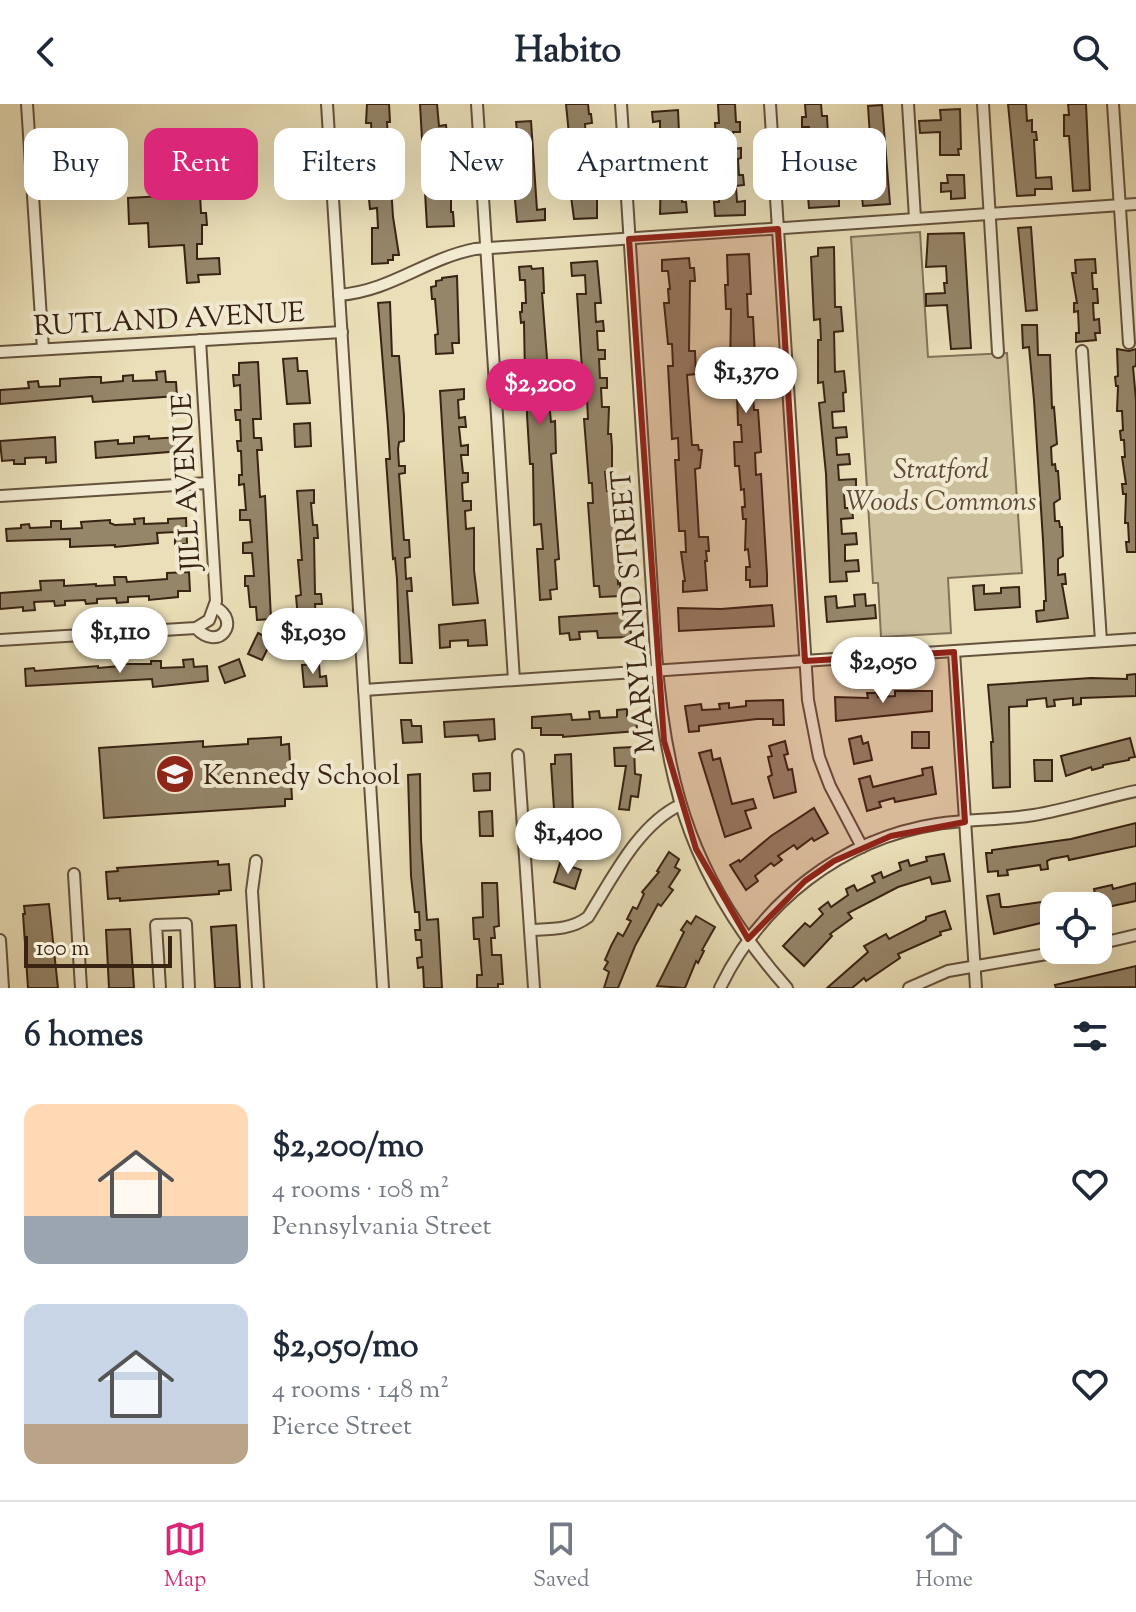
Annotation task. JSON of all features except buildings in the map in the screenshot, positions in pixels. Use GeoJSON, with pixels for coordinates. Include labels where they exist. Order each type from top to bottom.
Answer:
{"type":"FeatureCollection","features":[{"type":"Feature","properties":{"kind":"street"},"geometry":{"type":"LineString","coordinates":[[27,104],[43,349]]}},
{"type":"Feature","properties":{"kind":"street"},"geometry":{"type":"LineString","coordinates":[[327,104],[383,988]]}},
{"type":"Feature","properties":{"kind":"street"},"geometry":{"type":"LineString","coordinates":[[477,104],[514,680]]}},
{"type":"Feature","properties":{"kind":"street","name":"MARYLAND STREET"},"geometry":{"type":"LineString","coordinates":[[621,104],[664,741],[680,805],[703,865],[748,939],[787,988]]}},
{"type":"Feature","properties":{"kind":"street"},"geometry":{"type":"LineString","coordinates":[[770,104],[812,730],[830,786],[862,847]]}},
{"type":"Feature","properties":{"kind":"street"},"geometry":{"type":"LineString","coordinates":[[908,104],[915,218]]}},
{"type":"Feature","properties":{"kind":"street"},"geometry":{"type":"LineString","coordinates":[[983,104],[998,352]]}},
{"type":"Feature","properties":{"kind":"street"},"geometry":{"type":"LineString","coordinates":[[1113,104],[1129,343]]}},
{"type":"Feature","properties":{"kind":"street","name":"RUTLAND AVENUE"},"geometry":{"type":"LineString","coordinates":[[339,295],[389,285],[438,259],[487,247],[1136,204]]}},
{"type":"Feature","properties":{"kind":"street","name":"RUTLAND AVENUE"},"geometry":{"type":"LineString","coordinates":[[0,352],[342,332]]}},
{"type":"Feature","properties":{"kind":"street","name":"JILL AVENUE"},"geometry":{"type":"LineString","coordinates":[[196,628],[209,620],[215,607],[200,340]]}},
{"type":"Feature","properties":{"kind":"street"},"geometry":{"type":"LineString","coordinates":[[1082,351],[1101,641]]}},
{"type":"Feature","properties":{"kind":"street"},"geometry":{"type":"LineString","coordinates":[[0,496],[208,483]]}},
{"type":"Feature","properties":{"kind":"street"},"geometry":{"type":"LineString","coordinates":[[0,640],[196,628],[214,638],[227,628],[223,611],[215,607]]}},
{"type":"Feature","properties":{"kind":"street"},"geometry":{"type":"LineString","coordinates":[[364,690],[1136,639]]}},
{"type":"Feature","properties":{"kind":"street"},"geometry":{"type":"LineString","coordinates":[[954,652],[976,988]]}},
{"type":"Feature","properties":{"kind":"street"},"geometry":{"type":"LineString","coordinates":[[518,755],[534,988]]}},
{"type":"Feature","properties":{"kind":"street"},"geometry":{"type":"LineString","coordinates":[[720,988],[748,939],[777,906],[805,881],[862,847],[922,827],[1035,815],[1136,791]]}},
{"type":"Feature","properties":{"kind":"street"},"geometry":{"type":"LineString","coordinates":[[530,930],[566,928],[588,917],[641,839],[664,812],[680,805]]}},
{"type":"Feature","properties":{"kind":"street"},"geometry":{"type":"LineString","coordinates":[[256,861],[252,891],[258,988]]}},
{"type":"Feature","properties":{"kind":"street"},"geometry":{"type":"LineString","coordinates":[[74,874],[81,988]]}},
{"type":"Feature","properties":{"kind":"street"},"geometry":{"type":"LineString","coordinates":[[160,988],[156,925],[186,924],[189,988]]}},
{"type":"Feature","properties":{"kind":"street"},"geometry":{"type":"LineString","coordinates":[[1112,941],[1136,935]]}},
{"type":"Feature","properties":{"kind":"street"},"geometry":{"type":"LineString","coordinates":[[0,940],[3,988]]}},
{"type":"Feature","properties":{"kind":"street"},"geometry":{"type":"LineString","coordinates":[[909,988],[930,977],[1040,955]]}},
{"type":"Feature","properties":{"kind":"highlighted area"},"geometry":{"type":"Polygon","coordinates":[[[778,229],[805,661],[954,652],[965,822],[891,836],[834,861],[805,881],[748,939],[696,849],[664,741],[629,239],[778,229]]]}},
{"type":"Feature","properties":{"kind":"green space","name":"Stratford Woods Commons"},"geometry":{"type":"Polygon","coordinates":[[[920,232],[928,357],[1007,353],[1022,573],[948,578],[951,633],[881,637],[878,583],[873,583],[851,237],[920,232]]]}},
{"type":"Feature","properties":{"kind":"place","name":"Kennedy School"},"geometry":{"type":"Point","coordinates":[175,774]}}]}
